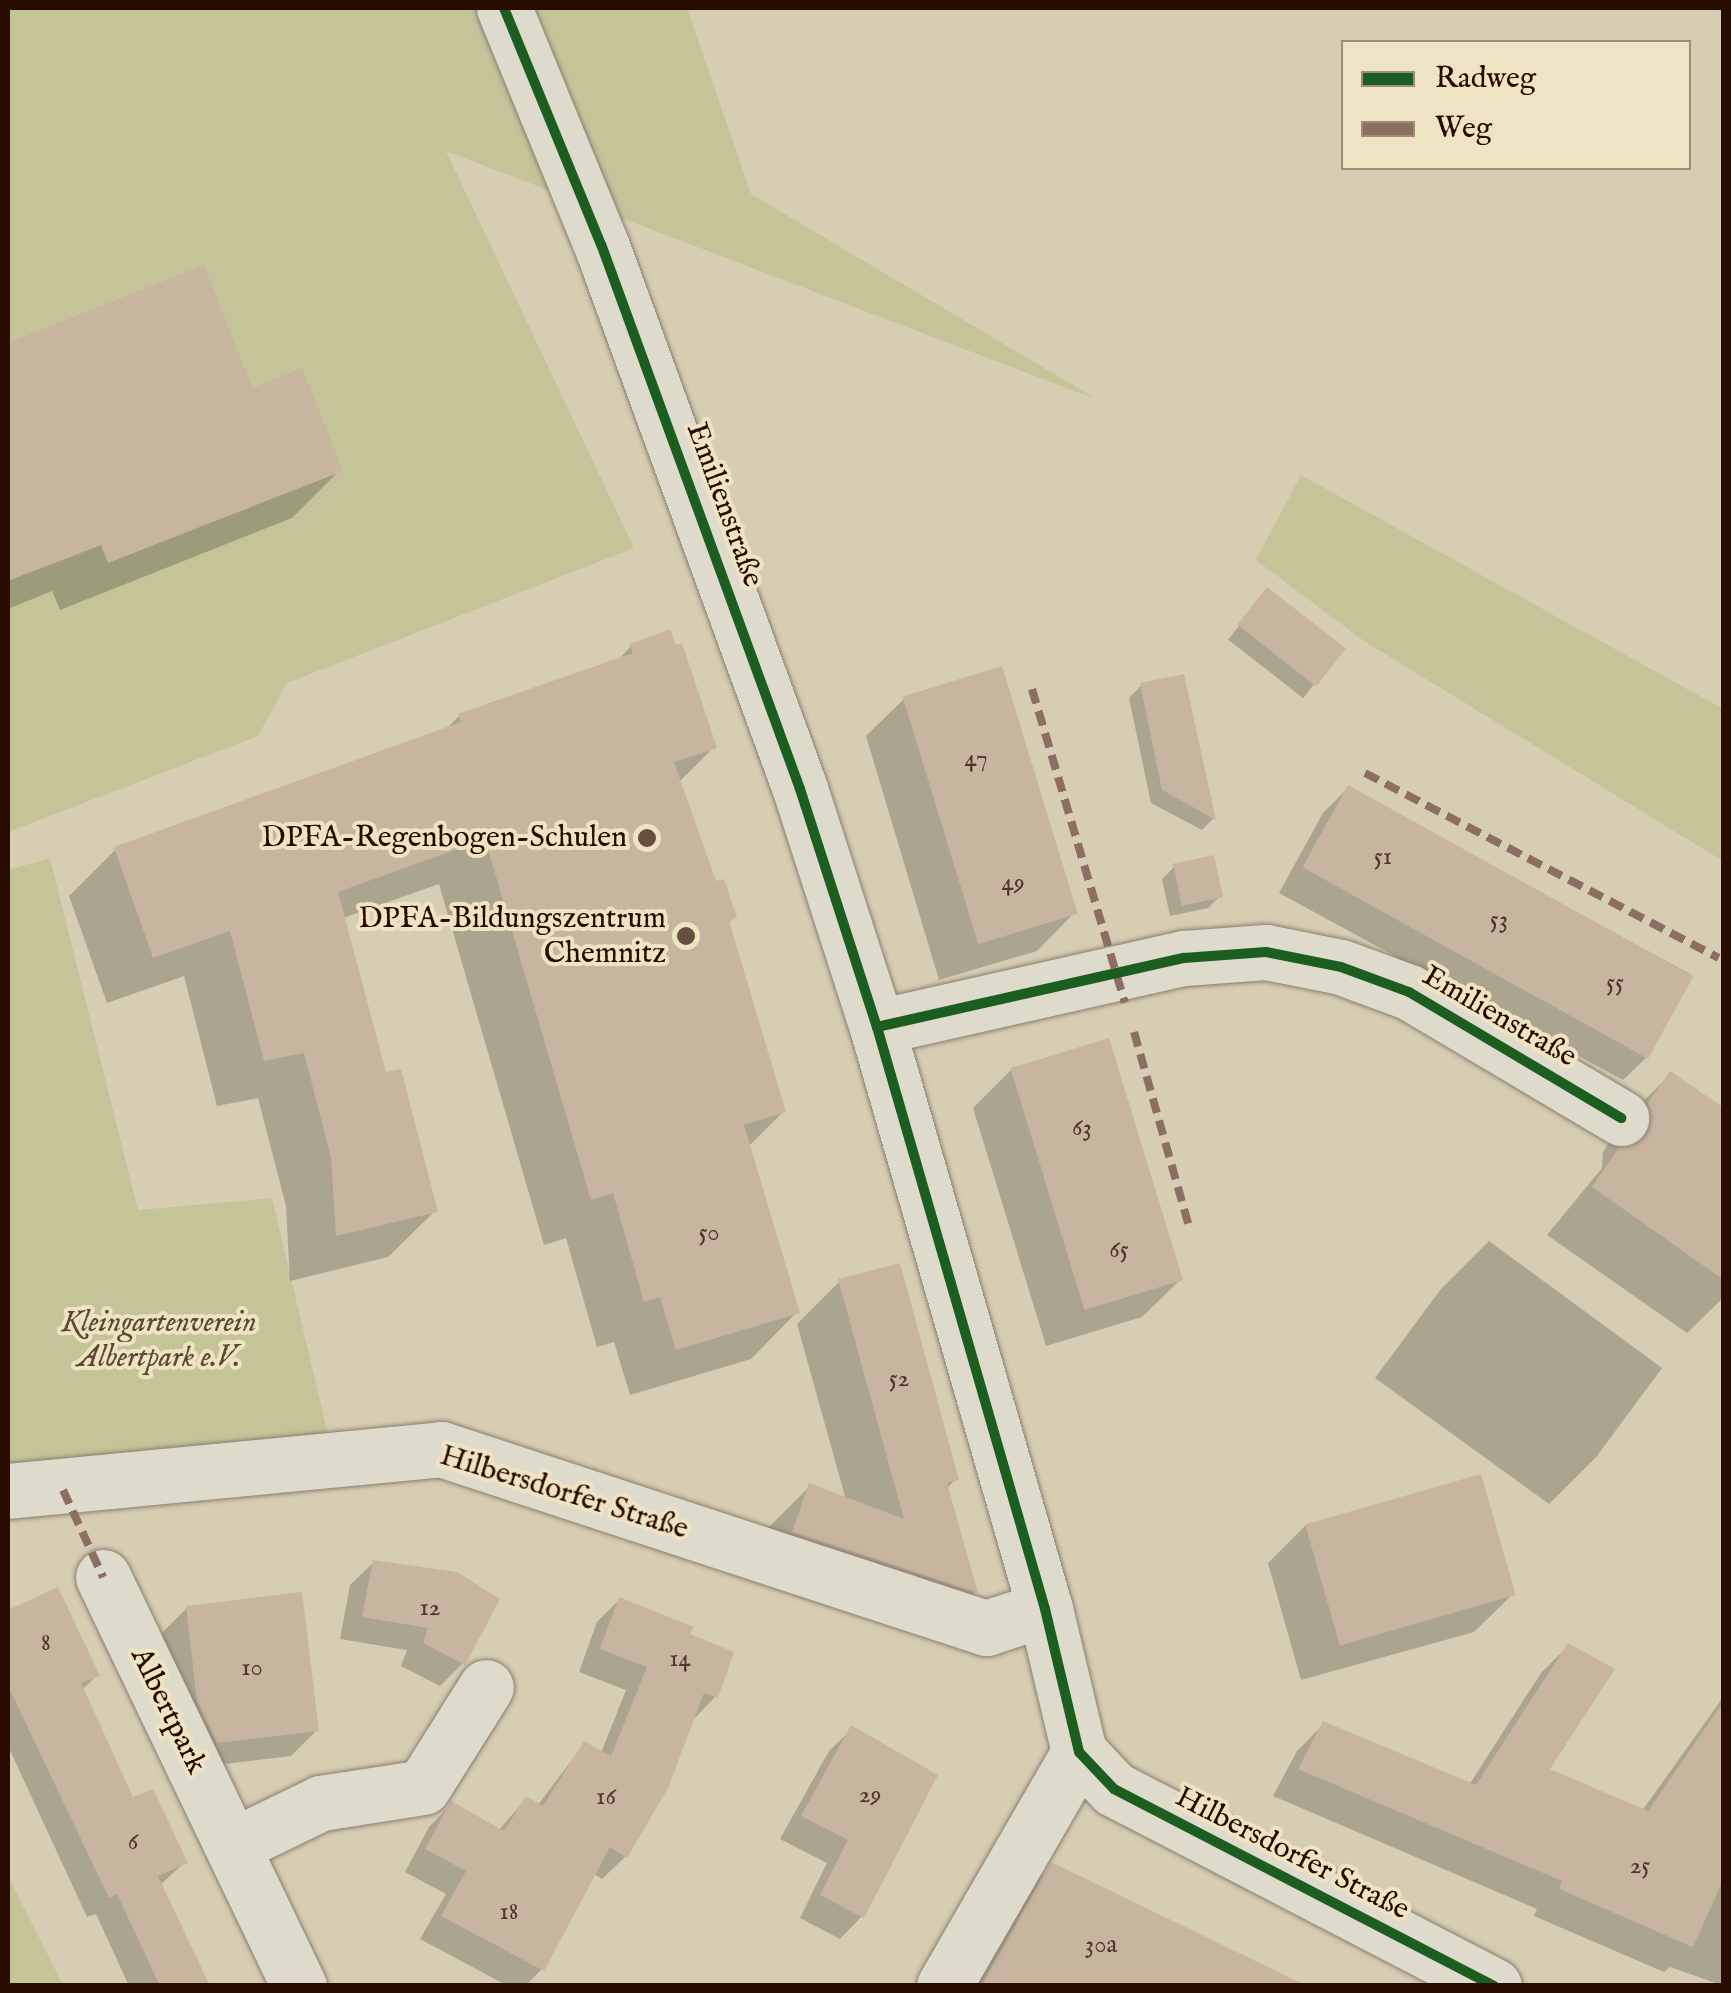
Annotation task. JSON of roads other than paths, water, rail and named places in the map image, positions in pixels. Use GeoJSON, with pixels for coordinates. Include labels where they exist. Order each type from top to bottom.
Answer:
{"type":"FeatureCollection","features":[{"type":"Feature","properties":{"kind":"street","name":"Emilienstraße"},"geometry":{"type":"LineString","coordinates":[[504,8],[703,517],[877,1027],[1045,1610],[1079,1752]]}},
{"type":"Feature","properties":{"kind":"street","name":"Emilienstraße"},"geometry":{"type":"LineString","coordinates":[[877,1027],[1150,964],[1226,951],[1266,952],[1341,967],[1410,992],[1621,1118]]}},
{"type":"Feature","properties":{"kind":"street","name":"Hilbersdorfer Straße"},"geometry":{"type":"LineString","coordinates":[[8,1490],[441,1449],[986,1628],[1045,1610]]}},
{"type":"Feature","properties":{"kind":"street","name":"Albertpark"},"geometry":{"type":"LineString","coordinates":[[102,1577],[299,1986]]}},
{"type":"Feature","properties":{"kind":"street"},"geometry":{"type":"LineString","coordinates":[[234,1845],[321,1803],[423,1787],[486,1687]]}},
{"type":"Feature","properties":{"kind":"street","name":"Hilbersdorfer Straße"},"geometry":{"type":"LineString","coordinates":[[1079,1752],[1114,1789],[1488,1984]]}},
{"type":"Feature","properties":{"kind":"street"},"geometry":{"type":"LineString","coordinates":[[944,1986],[1079,1752]]}},
{"type":"Feature","properties":{"kind":"place","name":"DPFA-Regenbogen-Schulen"},"geometry":{"type":"Point","coordinates":[647,838]}},
{"type":"Feature","properties":{"kind":"place","name":"DPFA-Bildungszentrum Chemnitz"},"geometry":{"type":"Point","coordinates":[686,936]}},
{"type":"Feature","properties":{"kind":"park label","name":"Kleingartenverein Albertpark e.V."},"geometry":{"type":"Point","coordinates":[159,1340]}}]}
